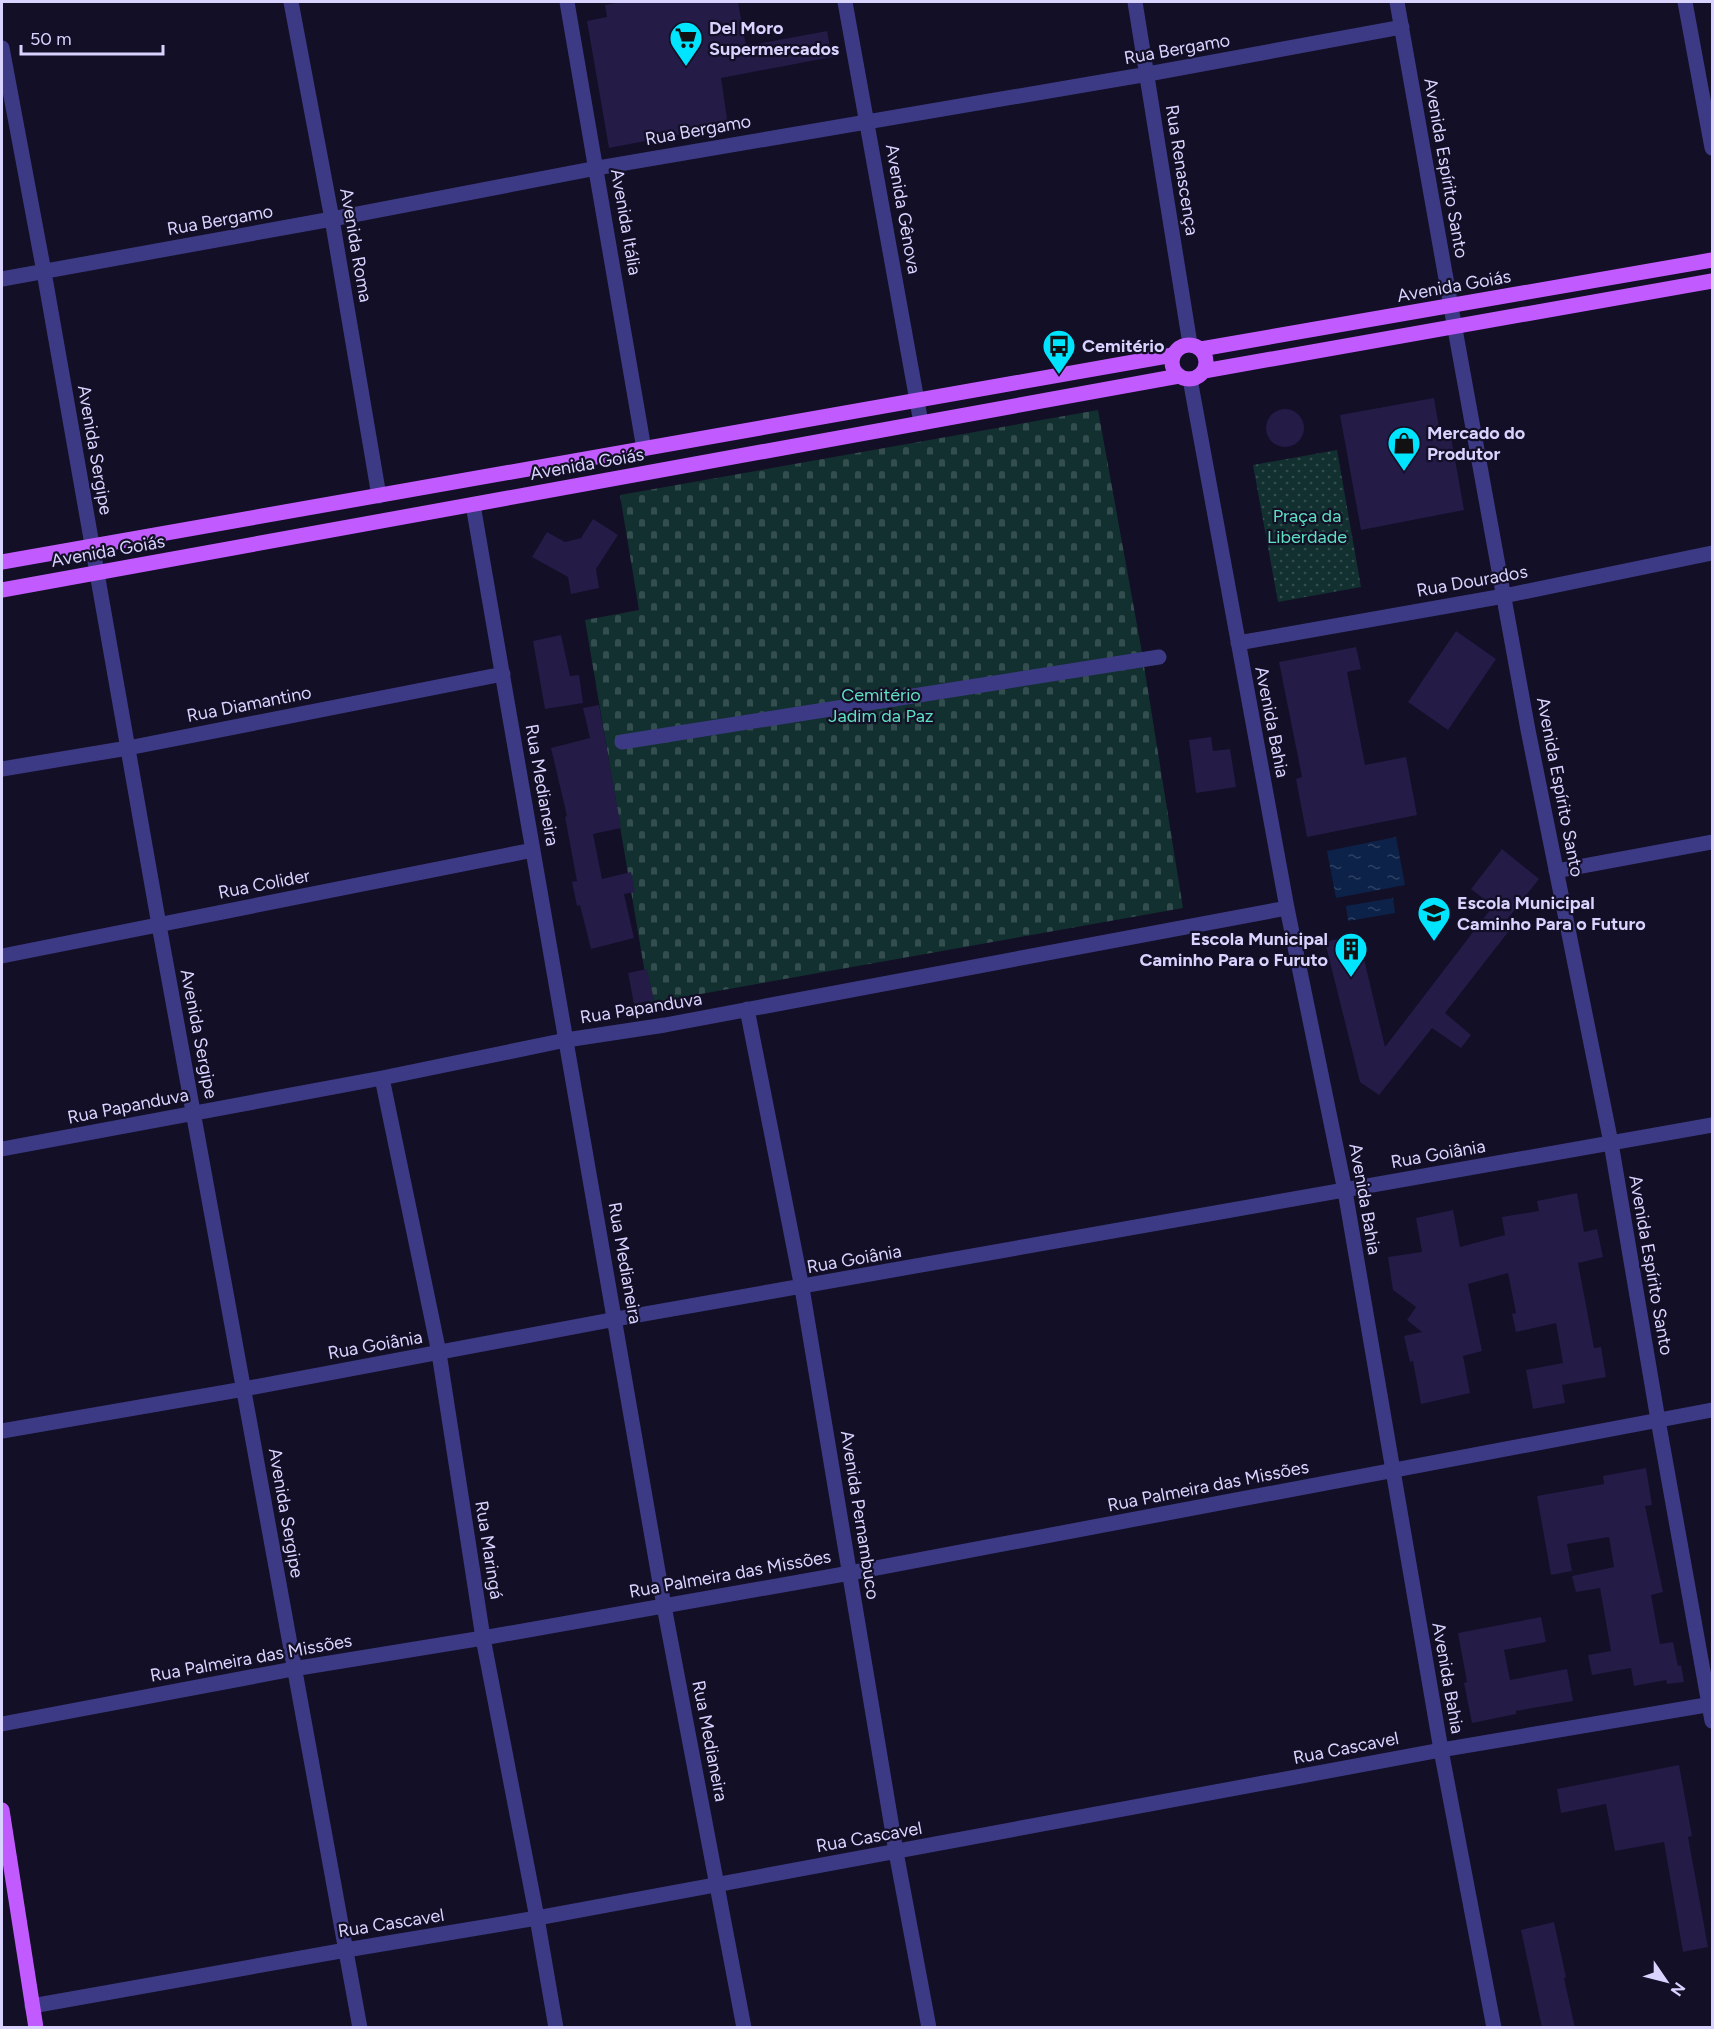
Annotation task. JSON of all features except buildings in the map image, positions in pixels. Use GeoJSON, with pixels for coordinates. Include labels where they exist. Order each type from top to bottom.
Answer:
{"type":"FeatureCollection","features":[{"type":"Feature","properties":{"kind":"main road","name":"Avenida Goiás"},"geometry":{"type":"LineString","coordinates":[[1196,347],[1451,307],[1713,260]]}},
{"type":"Feature","properties":{"kind":"main road"},"geometry":{"type":"LineString","coordinates":[[1204,371],[1206,360],[1196,347],[1182,346],[1173,355],[1172,366],[1184,377],[1200,375],[1204,371],[1713,281]]}},
{"type":"Feature","properties":{"kind":"main road","name":"Avenida Goiás"},"geometry":{"type":"LineString","coordinates":[[2,562],[1173,355]]}},
{"type":"Feature","properties":{"kind":"main road","name":"Avenida Goiás"},"geometry":{"type":"LineString","coordinates":[[2,590],[1184,377]]}},
{"type":"Feature","properties":{"kind":"main road"},"geometry":{"type":"LineString","coordinates":[[2,1810],[7,1880],[36,2028]]}},
{"type":"Feature","properties":{"kind":"street","name":"Avenida Roma"},"geometry":{"type":"LineString","coordinates":[[291,2],[332,219],[379,496]]}},
{"type":"Feature","properties":{"kind":"street","name":"Avenida Itália"},"geometry":{"type":"LineString","coordinates":[[567,2],[644,449]]}},
{"type":"Feature","properties":{"kind":"street","name":"Avenida Gênova"},"geometry":{"type":"LineString","coordinates":[[845,2],[921,423]]}},
{"type":"Feature","properties":{"kind":"street","name":"Rua Renascença"},"geometry":{"type":"LineString","coordinates":[[1135,2],[1196,347]]}},
{"type":"Feature","properties":{"kind":"street","name":"Avenida Espírito Santo"},"geometry":{"type":"LineString","coordinates":[[1397,2],[1504,596],[1611,1143],[1658,1420],[1713,1721]]}},
{"type":"Feature","properties":{"kind":"street"},"geometry":{"type":"LineString","coordinates":[[1686,2],[1713,148]]}},
{"type":"Feature","properties":{"kind":"street","name":"Rua Bergamo"},"geometry":{"type":"LineString","coordinates":[[2,279],[597,168],[1148,74],[1402,27]]}},
{"type":"Feature","properties":{"kind":"street","name":"Avenida Sergipe"},"geometry":{"type":"LineString","coordinates":[[2,48],[5,87],[44,272],[159,926],[360,2028]]}},
{"type":"Feature","properties":{"kind":"street","name":"Avenida Bahia"},"geometry":{"type":"LineString","coordinates":[[1184,377],[1238,643],[1287,908],[1345,1191],[1441,1750],[1494,2028]]}},
{"type":"Feature","properties":{"kind":"street","name":"Rua Medianeira"},"geometry":{"type":"LineString","coordinates":[[473,505],[664,1606],[744,2028]]}},
{"type":"Feature","properties":{"kind":"street","name":"Rua Dourados"},"geometry":{"type":"LineString","coordinates":[[1238,643],[1504,596],[1713,553]]}},
{"type":"Feature","properties":{"kind":"street"},"geometry":{"type":"LineString","coordinates":[[622,742],[1159,657]]}},
{"type":"Feature","properties":{"kind":"street","name":"Rua Diamantino"},"geometry":{"type":"LineString","coordinates":[[2,768],[128,748],[503,674]]}},
{"type":"Feature","properties":{"kind":"street"},"geometry":{"type":"LineString","coordinates":[[1556,871],[1713,842]]}},
{"type":"Feature","properties":{"kind":"street","name":"Rua Colider"},"geometry":{"type":"LineString","coordinates":[[2,956],[533,850]]}},
{"type":"Feature","properties":{"kind":"street","name":"Rua Papanduva"},"geometry":{"type":"LineString","coordinates":[[2,1149],[382,1078],[566,1040],[747,1010],[1287,908]]}},
{"type":"Feature","properties":{"kind":"street","name":"Avenida Pernambuco"},"geometry":{"type":"LineString","coordinates":[[747,1010],[802,1288],[896,1852],[929,2028]]}},
{"type":"Feature","properties":{"kind":"street","name":"Rua Maringá"},"geometry":{"type":"LineString","coordinates":[[382,1078],[439,1353],[483,1638],[556,2028]]}},
{"type":"Feature","properties":{"kind":"street","name":"Rua Goiânia"},"geometry":{"type":"LineString","coordinates":[[2,1431],[1713,1125]]}},
{"type":"Feature","properties":{"kind":"street","name":"Rua Palmeira das Missões"},"geometry":{"type":"LineString","coordinates":[[2,1724],[294,1669],[850,1573],[1713,1410]]}},
{"type":"Feature","properties":{"kind":"street","name":"Rua Cascavel"},"geometry":{"type":"LineString","coordinates":[[32,2006],[537,1918],[1441,1750],[1711,1704]]}},
{"type":"Feature","properties":{"kind":"green space","name":"Cemitério Jadim da Paz"},"geometry":{"type":"Polygon","coordinates":[[[1098,410],[1141,647],[1183,908],[650,1003],[585,620],[639,610],[620,495],[1098,410]]]}},
{"type":"Feature","properties":{"kind":"green space","name":"Praça da Liberdade"},"geometry":{"type":"Polygon","coordinates":[[[1337,450],[1361,587],[1278,602],[1253,465],[1337,450]]]}},
{"type":"Feature","properties":{"kind":"water"},"geometry":{"type":"Polygon","coordinates":[[[1396,837],[1405,885],[1336,898],[1327,851],[1396,837]]]}},
{"type":"Feature","properties":{"kind":"water"},"geometry":{"type":"Polygon","coordinates":[[[1393,898],[1395,913],[1348,921],[1346,906],[1393,898]]]}},
{"type":"Feature","properties":{"kind":"place","name":"Del Moro Supermercados"},"geometry":{"type":"Point","coordinates":[686,67]}},
{"type":"Feature","properties":{"kind":"place","name":"Cemitério"},"geometry":{"type":"Point","coordinates":[1059,375]}},
{"type":"Feature","properties":{"kind":"place","name":"Mercado do Produtor"},"geometry":{"type":"Point","coordinates":[1404,472]}},
{"type":"Feature","properties":{"kind":"place","name":"Escola Municipal Caminho Para o Futuro"},"geometry":{"type":"Point","coordinates":[1434,942]}},
{"type":"Feature","properties":{"kind":"place","name":"Escola Municipal Caminho Para o Furuto"},"geometry":{"type":"Point","coordinates":[1351,978]}}]}
